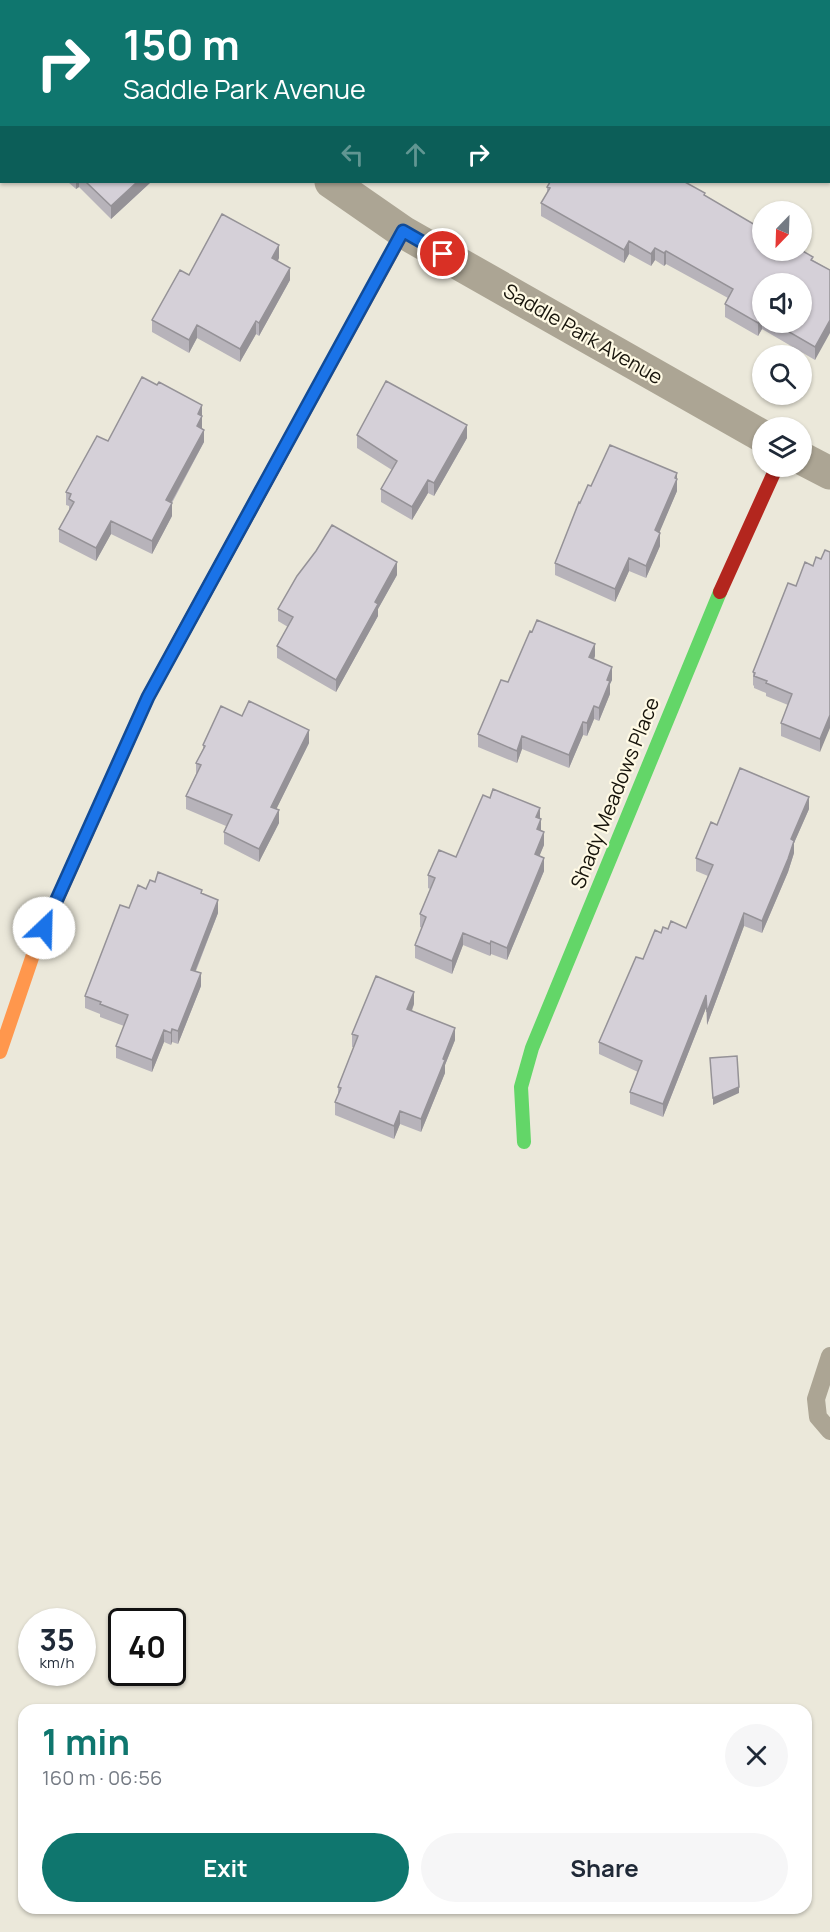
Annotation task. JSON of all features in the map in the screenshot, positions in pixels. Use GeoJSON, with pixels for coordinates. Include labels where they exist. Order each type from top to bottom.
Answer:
{"type":"FeatureCollection","features":[{"type":"Feature","properties":{"kind":"street","name":"Saddle Park Avenue"},"geometry":{"type":"LineString","coordinates":[[332,183],[403,231],[752,430]]}},
{"type":"Feature","properties":{"kind":"street"},"geometry":{"type":"LineString","coordinates":[[0,1052],[34,949],[148,697],[403,231]]}},
{"type":"Feature","properties":{"kind":"street"},"geometry":{"type":"LineString","coordinates":[[812,464],[830,473]]}},
{"type":"Feature","properties":{"kind":"street","name":"Shady Meadows Place"},"geometry":{"type":"LineString","coordinates":[[524,1143],[521,1087],[532,1048],[704,629],[772,477]]}},
{"type":"Feature","properties":{"kind":"lane"},"geometry":{"type":"LineString","coordinates":[[830,1356],[816,1399],[818,1417],[830,1431]]}},
{"type":"Feature","properties":{"kind":"building"},"geometry":{"type":"Polygon","coordinates":[[[87,183],[136,183],[111,206],[87,183]]]}},
{"type":"Feature","properties":{"kind":"building"},"geometry":{"type":"Polygon","coordinates":[[[549,183],[687,183],[752,223],[752,261],[812,261],[830,270],[830,320],[815,347],[791,333],[812,333],[812,273],[752,273],[752,320],[725,304],[733,289],[666,251],[664,253],[655,248],[651,254],[629,241],[624,250],[541,203],[550,188],[547,187],[549,183]]]}},
{"type":"Feature","properties":{"kind":"building"},"geometry":{"type":"Polygon","coordinates":[[[222,214],[279,245],[272,258],[290,268],[259,323],[256,321],[240,349],[197,325],[189,340],[152,320],[180,270],[189,275],[222,214]]]}},
{"type":"Feature","properties":{"kind":"building"},"geometry":{"type":"Polygon","coordinates":[[[142,377],[157,385],[159,382],[202,405],[198,414],[202,416],[197,426],[204,430],[166,500],[172,503],[152,541],[111,521],[96,548],[59,529],[74,502],[69,499],[71,494],[66,492],[97,436],[108,441],[142,377]]]}},
{"type":"Feature","properties":{"kind":"building"},"geometry":{"type":"Polygon","coordinates":[[[386,381],[467,425],[434,483],[428,480],[412,507],[381,489],[397,461],[357,435],[386,381]]]}},
{"type":"Feature","properties":{"kind":"building"},"geometry":{"type":"Polygon","coordinates":[[[610,445],[677,473],[675,478],[677,479],[655,530],[660,533],[646,566],[629,558],[615,589],[555,563],[579,502],[588,485],[591,486],[610,445]]]}},
{"type":"Feature","properties":{"kind":"building"},"geometry":{"type":"Polygon","coordinates":[[[332,525],[397,562],[375,602],[378,604],[336,680],[277,646],[293,617],[278,609],[297,576],[332,525]]]}},
{"type":"Feature","properties":{"kind":"building"},"geometry":{"type":"Polygon","coordinates":[[[825,550],[830,552],[830,715],[820,739],[781,723],[792,694],[766,683],[767,681],[754,676],[753,672],[788,583],[796,586],[805,562],[813,566],[816,557],[821,559],[825,550]]]}},
{"type":"Feature","properties":{"kind":"building"},"geometry":{"type":"Polygon","coordinates":[[[537,620],[595,644],[589,657],[612,667],[607,680],[610,681],[599,708],[594,706],[587,723],[583,722],[569,755],[522,736],[517,751],[478,734],[501,680],[508,682],[537,620]]]}},
{"type":"Feature","properties":{"kind":"building"},"geometry":{"type":"Polygon","coordinates":[[[249,701],[309,730],[271,807],[279,810],[259,849],[224,832],[232,815],[186,796],[201,765],[196,763],[221,706],[242,716],[249,701]]]}},
{"type":"Feature","properties":{"kind":"building"},"geometry":{"type":"Polygon","coordinates":[[[740,768],[809,797],[791,839],[794,841],[788,859],[762,921],[744,913],[707,1012],[706,995],[663,1104],[630,1092],[642,1061],[599,1042],[636,957],[643,959],[655,930],[661,933],[663,927],[668,929],[671,921],[686,928],[713,865],[696,858],[711,822],[717,825],[740,768]]]}},
{"type":"Feature","properties":{"kind":"building"},"geometry":{"type":"Polygon","coordinates":[[[493,789],[540,808],[536,817],[541,819],[537,829],[544,832],[535,854],[544,858],[507,948],[463,933],[452,961],[415,945],[426,917],[420,914],[435,878],[428,875],[439,850],[456,857],[483,795],[490,798],[493,789]]]}},
{"type":"Feature","properties":{"kind":"building"},"geometry":{"type":"Polygon","coordinates":[[[158,872],[202,890],[201,893],[218,900],[191,970],[201,973],[178,1031],[172,1029],[171,1033],[164,1030],[152,1060],[116,1046],[128,1015],[85,996],[120,905],[129,908],[138,885],[146,889],[150,880],[155,882],[158,872]]]}},
{"type":"Feature","properties":{"kind":"building"},"geometry":{"type":"Polygon","coordinates":[[[376,976],[414,992],[407,1009],[455,1028],[443,1059],[445,1060],[421,1119],[400,1111],[394,1126],[335,1102],[341,1088],[338,1087],[358,1036],[352,1034],[376,976]]]}},
{"type":"Feature","properties":{"kind":"building"},"geometry":{"type":"Polygon","coordinates":[[[737,1056],[739,1087],[713,1098],[710,1058],[737,1056]]]}},
{"type":"Feature","properties":{"kind":"traffic: fast"},"geometry":{"type":"LineString","coordinates":[[524,1142],[521,1087],[532,1048],[720,592]]}},
{"type":"Feature","properties":{"kind":"traffic: slow"},"geometry":{"type":"LineString","coordinates":[[285,447],[403,232]]}},
{"type":"Feature","properties":{"kind":"traffic: slow"},"geometry":{"type":"LineString","coordinates":[[0,1052],[35,949],[148,697],[177,644]]}},
{"type":"Feature","properties":{"kind":"traffic: jam"},"geometry":{"type":"LineString","coordinates":[[177,644],[285,447]]}},
{"type":"Feature","properties":{"kind":"traffic: jam"},"geometry":{"type":"LineString","coordinates":[[720,592],[772,477]]}},
{"type":"Feature","properties":{"kind":"route"},"geometry":{"type":"LineString","coordinates":[[44,928],[148,697],[403,231],[443,254]]}}]}
